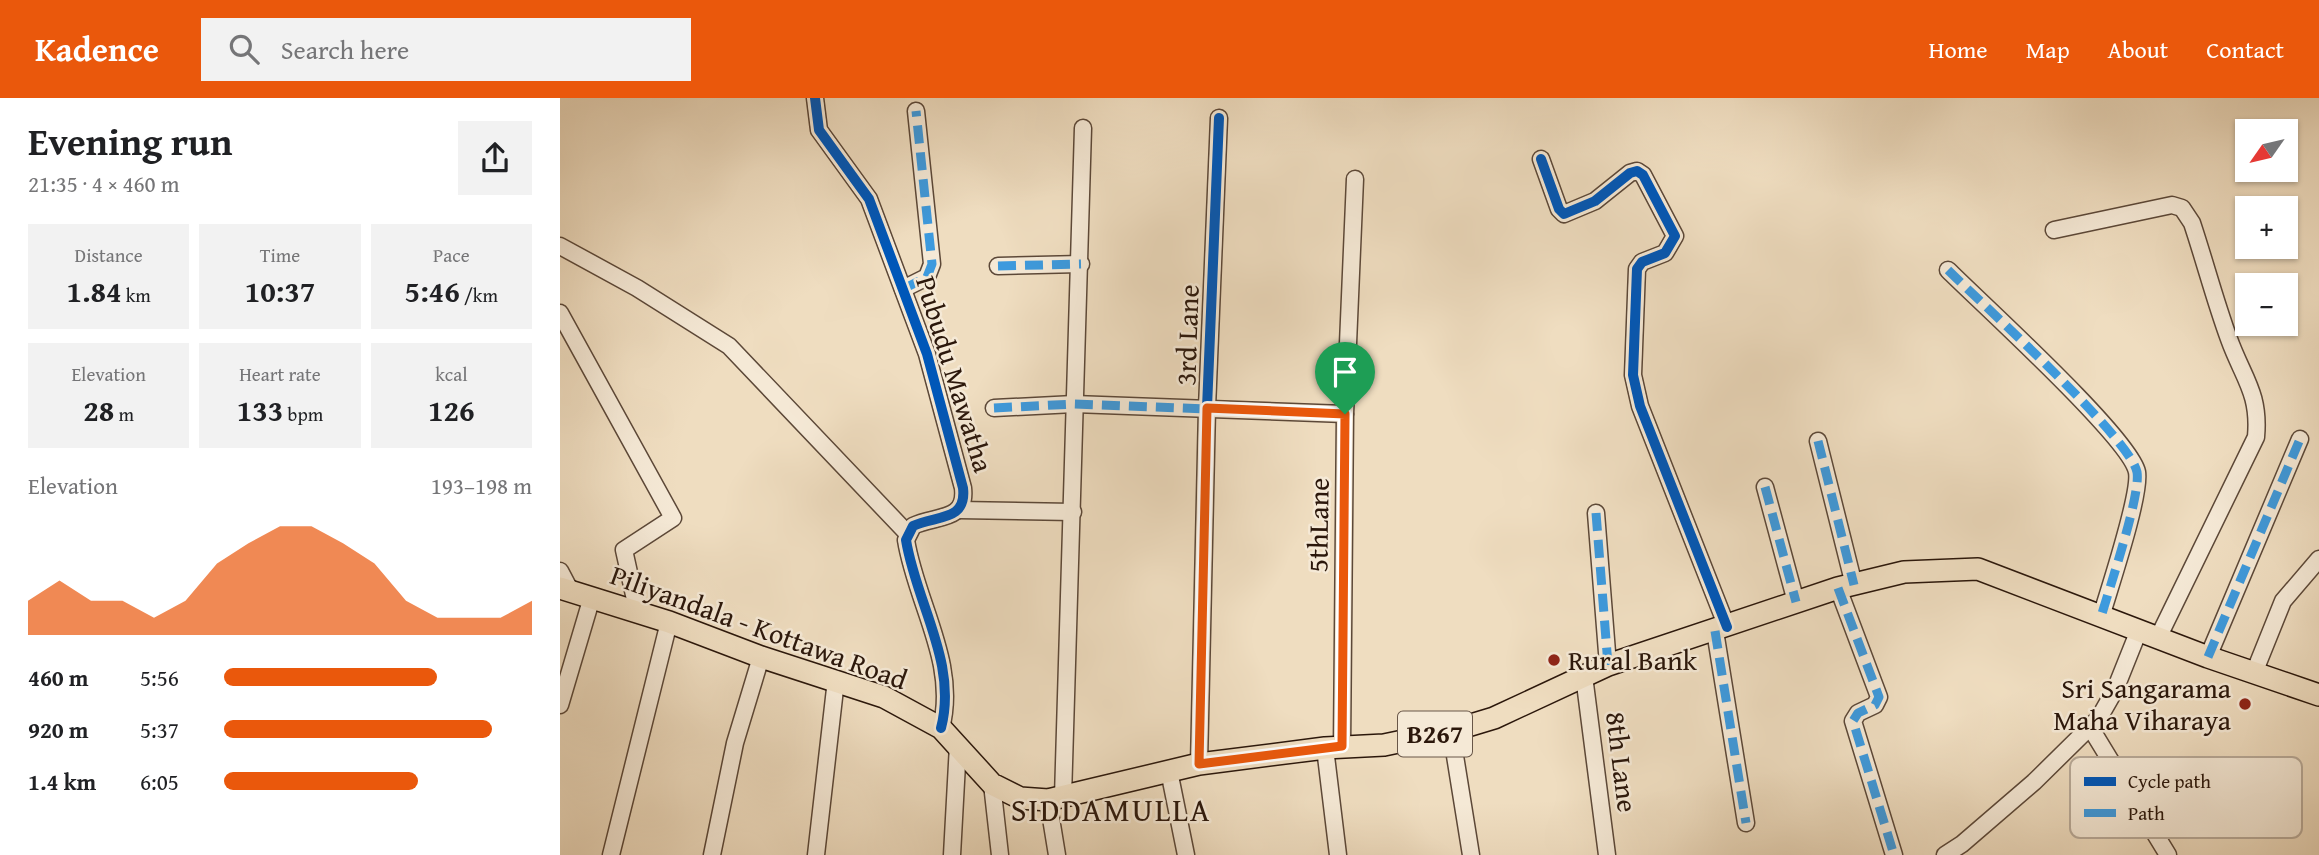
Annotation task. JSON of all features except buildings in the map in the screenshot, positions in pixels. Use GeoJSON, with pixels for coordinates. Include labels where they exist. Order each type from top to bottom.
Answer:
{"type":"FeatureCollection","features":[{"type":"Feature","properties":{"kind":"main road","name":"Piliyandala - Kottawa Road"},"geometry":{"type":"LineString","coordinates":[[563,583],[592,597],[884,698],[941,728],[992,784],[1020,798],[1056,799],[1199,764],[1334,747],[1384,745],[1451,731],[1493,718],[1608,665],[1797,602],[1904,572],[1978,569],[2208,657],[2319,695]]}},
{"type":"Feature","properties":{"kind":"street","name":"Pubudu Mawatha"},"geometry":{"type":"LineString","coordinates":[[815,98],[819,130],[869,200],[927,354],[961,479],[964,497],[959,510],[943,519],[919,523],[907,533]]}},
{"type":"Feature","properties":{"kind":"street"},"geometry":{"type":"LineString","coordinates":[[903,289],[927,277],[932,264],[916,111]]}},
{"type":"Feature","properties":{"kind":"street","name":"3rd Lane"},"geometry":{"type":"LineString","coordinates":[[1199,764],[1207,408],[1219,118]]}},
{"type":"Feature","properties":{"kind":"street"},"geometry":{"type":"LineString","coordinates":[[1056,855],[1056,799],[1073,512],[1073,404],[1081,264],[1083,128]]}},
{"type":"Feature","properties":{"kind":"street"},"geometry":{"type":"LineString","coordinates":[[1541,159],[1559,209],[1564,214],[1595,201],[1630,173],[1637,171],[1643,175],[1675,236],[1665,253],[1642,262],[1637,269],[1633,375],[1640,406],[1721,629],[1746,823]]}},
{"type":"Feature","properties":{"kind":"street","name":"5thLane"},"geometry":{"type":"LineString","coordinates":[[1338,855],[1334,747],[1355,179]]}},
{"type":"Feature","properties":{"kind":"street"},"geometry":{"type":"LineString","coordinates":[[1945,855],[2034,782],[2090,727],[2149,634],[2256,437],[2258,415],[2254,393],[2229,339],[2192,223],[2182,208],[2172,205],[2054,230]]}},
{"type":"Feature","properties":{"kind":"street"},"geometry":{"type":"LineString","coordinates":[[560,246],[637,288],[729,346],[907,533],[908,547],[944,673],[947,707],[941,728]]}},
{"type":"Feature","properties":{"kind":"street"},"geometry":{"type":"LineString","coordinates":[[998,266],[1081,264]]}},
{"type":"Feature","properties":{"kind":"street"},"geometry":{"type":"LineString","coordinates":[[1948,270],[2094,414],[2131,456],[2137,474],[2133,504],[2101,617]]}},
{"type":"Feature","properties":{"kind":"street"},"geometry":{"type":"LineString","coordinates":[[560,313],[673,518],[624,550],[638,613]]}},
{"type":"Feature","properties":{"kind":"street"},"geometry":{"type":"LineString","coordinates":[[994,408],[1073,404],[1345,414]]}},
{"type":"Feature","properties":{"kind":"street"},"geometry":{"type":"LineString","coordinates":[[2208,657],[2300,439]]}},
{"type":"Feature","properties":{"kind":"street"},"geometry":{"type":"LineString","coordinates":[[1818,441],[1846,587],[1879,696],[1875,705],[1858,713],[1853,721],[1894,855]]}},
{"type":"Feature","properties":{"kind":"street"},"geometry":{"type":"LineString","coordinates":[[1765,487],[1797,602]]}},
{"type":"Feature","properties":{"kind":"street"},"geometry":{"type":"LineString","coordinates":[[959,510],[1073,512]]}},
{"type":"Feature","properties":{"kind":"street"},"geometry":{"type":"LineString","coordinates":[[1596,513],[1608,665]]}},
{"type":"Feature","properties":{"kind":"street"},"geometry":{"type":"LineString","coordinates":[[2254,673],[2283,601],[2319,559]]}},
{"type":"Feature","properties":{"kind":"street"},"geometry":{"type":"LineString","coordinates":[[560,705],[592,597]]}},
{"type":"Feature","properties":{"kind":"street"},"geometry":{"type":"LineString","coordinates":[[611,855],[669,622]]}},
{"type":"Feature","properties":{"kind":"street"},"geometry":{"type":"LineString","coordinates":[[712,855],[735,743],[761,657]]}},
{"type":"Feature","properties":{"kind":"street","name":"8th Lane"},"geometry":{"type":"LineString","coordinates":[[1584,676],[1608,855]]}},
{"type":"Feature","properties":{"kind":"street"},"geometry":{"type":"LineString","coordinates":[[816,855],[836,680]]}},
{"type":"Feature","properties":{"kind":"street"},"geometry":{"type":"LineString","coordinates":[[2090,727],[2108,757]]}},
{"type":"Feature","properties":{"kind":"street"},"geometry":{"type":"LineString","coordinates":[[1451,731],[1471,855]]}},
{"type":"Feature","properties":{"kind":"street"},"geometry":{"type":"LineString","coordinates":[[952,855],[958,745]]}},
{"type":"Feature","properties":{"kind":"street"},"geometry":{"type":"LineString","coordinates":[[1169,771],[1186,855]]}},
{"type":"Feature","properties":{"kind":"street"},"geometry":{"type":"LineString","coordinates":[[992,784],[1000,855]]}},
{"type":"Feature","properties":{"kind":"street"},"geometry":{"type":"LineString","coordinates":[[2158,838],[2168,855]]}},
{"type":"Feature","properties":{"kind":"marked path"},"geometry":{"type":"LineString","coordinates":[[903,289],[927,277],[932,264],[916,111]]}},
{"type":"Feature","properties":{"kind":"marked path"},"geometry":{"type":"LineString","coordinates":[[998,266],[1081,264]]}},
{"type":"Feature","properties":{"kind":"marked path"},"geometry":{"type":"LineString","coordinates":[[1948,270],[2083,402],[2128,455],[2137,472],[2129,521],[2101,617]]}},
{"type":"Feature","properties":{"kind":"marked path"},"geometry":{"type":"LineString","coordinates":[[994,408],[1074,404],[1345,414]]}},
{"type":"Feature","properties":{"kind":"marked path"},"geometry":{"type":"LineString","coordinates":[[2208,657],[2300,439]]}},
{"type":"Feature","properties":{"kind":"marked path"},"geometry":{"type":"LineString","coordinates":[[1818,441],[1854,585]]}},
{"type":"Feature","properties":{"kind":"marked path"},"geometry":{"type":"LineString","coordinates":[[1765,487],[1796,602]]}},
{"type":"Feature","properties":{"kind":"marked path"},"geometry":{"type":"LineString","coordinates":[[1596,513],[1608,665]]}},
{"type":"Feature","properties":{"kind":"marked path"},"geometry":{"type":"LineString","coordinates":[[1838,588],[1879,697],[1875,705],[1858,713],[1853,721],[1894,855]]}},
{"type":"Feature","properties":{"kind":"marked path"},"geometry":{"type":"LineString","coordinates":[[1715,631],[1746,823]]}},
{"type":"Feature","properties":{"kind":"cycle path"},"geometry":{"type":"LineString","coordinates":[[815,98],[819,130],[869,199],[927,354],[963,488],[963,499],[955,512],[913,526],[906,540],[940,657],[945,704],[941,728]]}},
{"type":"Feature","properties":{"kind":"cycle path"},"geometry":{"type":"LineString","coordinates":[[1199,764],[1207,408],[1219,118]]}},
{"type":"Feature","properties":{"kind":"cycle path"},"geometry":{"type":"LineString","coordinates":[[1541,159],[1559,209],[1564,214],[1595,201],[1630,173],[1637,171],[1643,175],[1675,236],[1665,253],[1642,262],[1637,269],[1633,375],[1640,406],[1727,627]]}},
{"type":"Feature","properties":{"kind":"place","name":"Rural Bank"},"geometry":{"type":"Point","coordinates":[1554,660]}},
{"type":"Feature","properties":{"kind":"place","name":"Sri Sangarama Maha Viharaya"},"geometry":{"type":"Point","coordinates":[2245,704]}},
{"type":"Feature","properties":{"kind":"district","name":"SIDDAMULLA"},"geometry":{"type":"Point","coordinates":[1111,810]}},
{"type":"Feature","properties":{"kind":"route"},"geometry":{"type":"LineString","coordinates":[[1207,408],[1345,414],[1342,746],[1199,764],[1207,408]]}}]}
